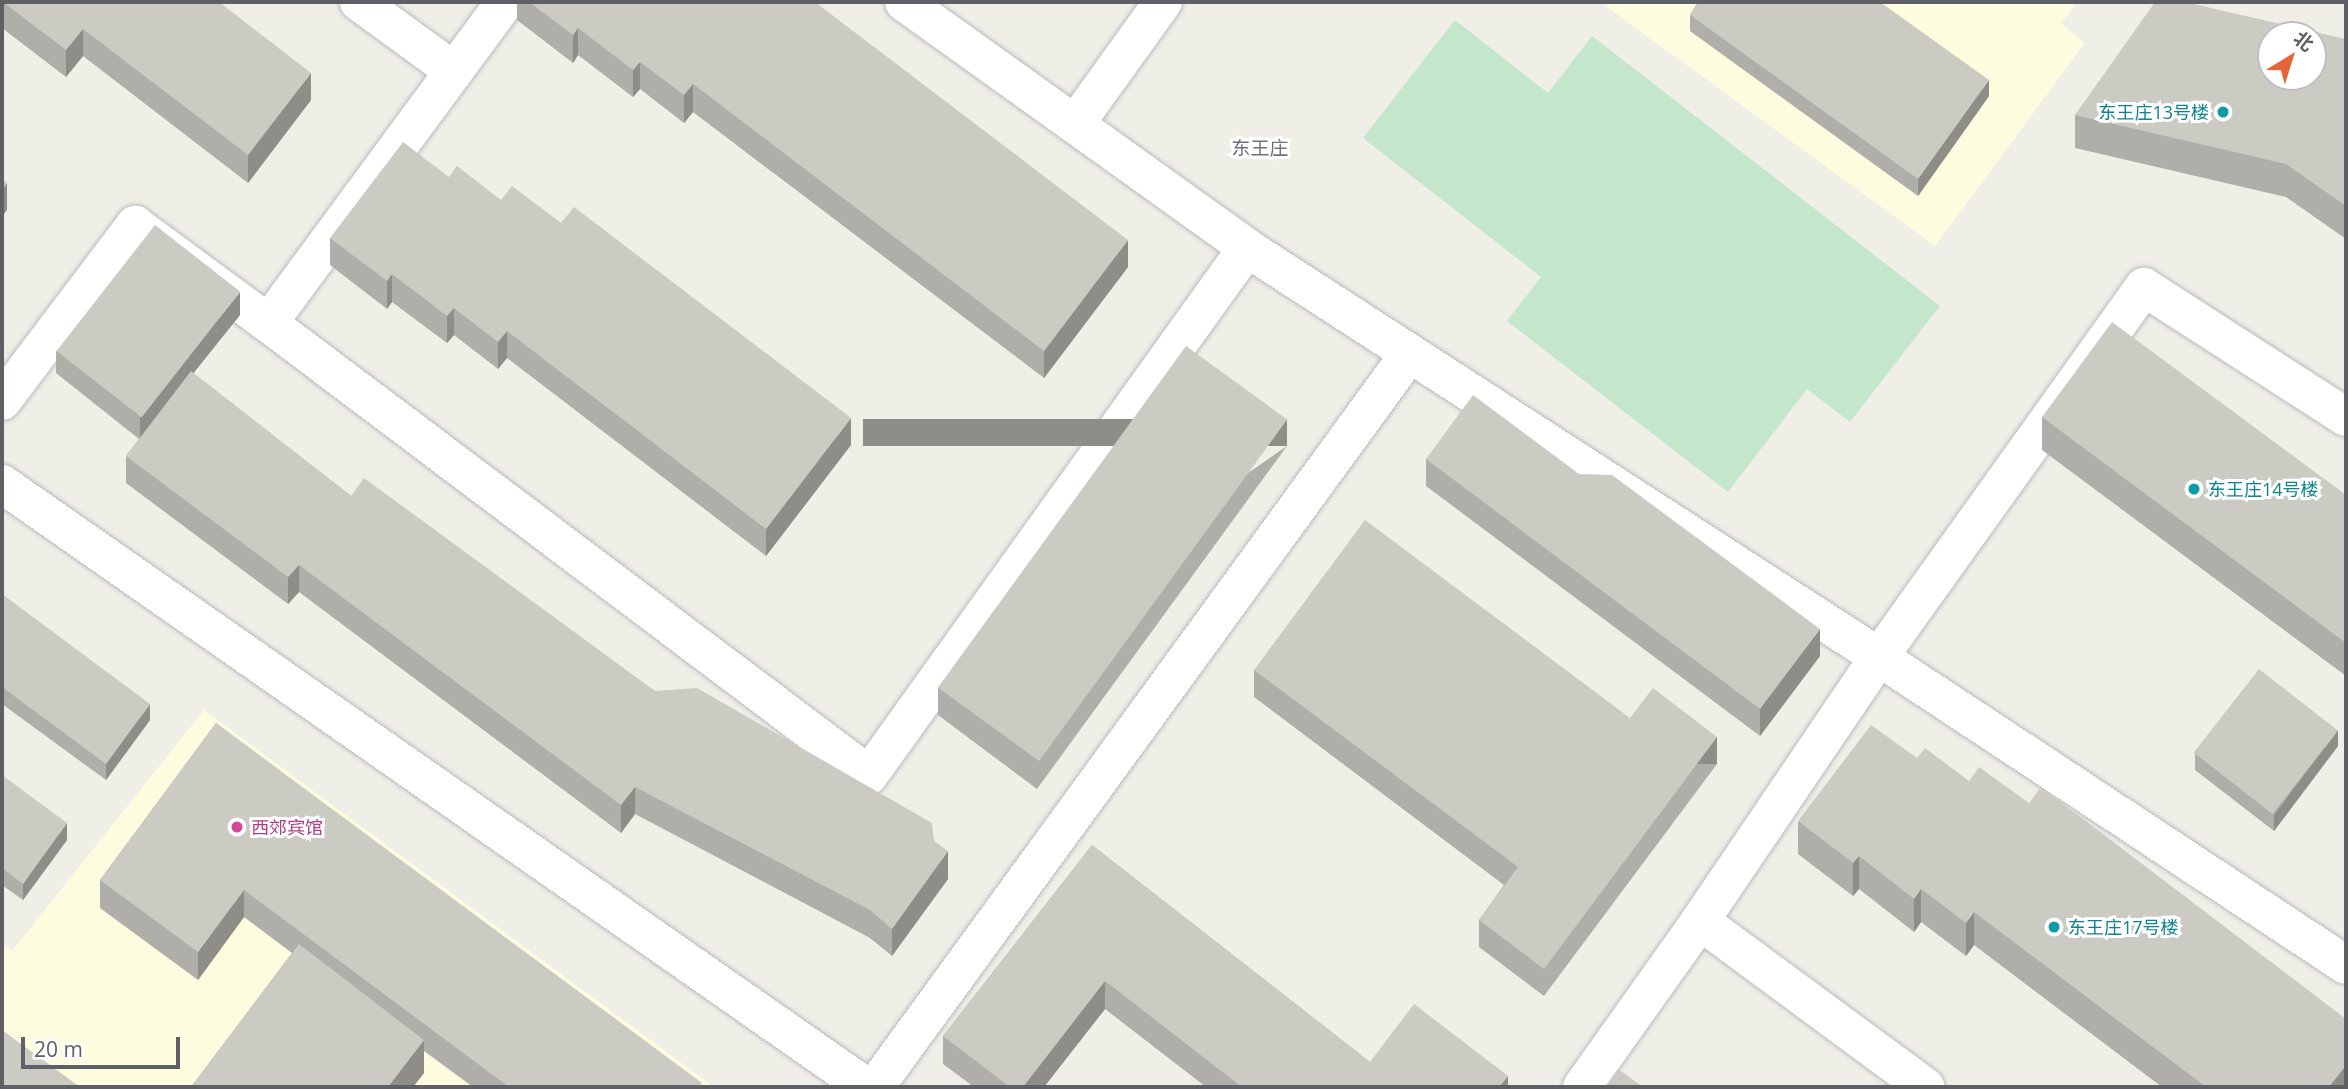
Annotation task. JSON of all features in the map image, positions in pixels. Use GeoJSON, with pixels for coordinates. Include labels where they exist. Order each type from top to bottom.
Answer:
{"type":"FeatureCollection","features":[{"type":"Feature","properties":{"kind":"street"},"geometry":{"type":"LineString","coordinates":[[359,2],[454,72]]}},
{"type":"Feature","properties":{"kind":"street"},"geometry":{"type":"LineString","coordinates":[[268,323],[505,2]]}},
{"type":"Feature","properties":{"kind":"street"},"geometry":{"type":"LineString","coordinates":[[904,2],[1247,248],[1879,657],[2346,965]]}},
{"type":"Feature","properties":{"kind":"street"},"geometry":{"type":"LineString","coordinates":[[1076,123],[1163,2]]}},
{"type":"Feature","properties":{"kind":"street"},"geometry":{"type":"LineString","coordinates":[[2,401],[135,225],[869,775],[1247,248]]}},
{"type":"Feature","properties":{"kind":"street"},"geometry":{"type":"LineString","coordinates":[[1582,1087],[1700,921],[1879,657],[2144,287],[2346,417]]}},
{"type":"Feature","properties":{"kind":"street"},"geometry":{"type":"LineString","coordinates":[[875,1087],[1410,353]]}},
{"type":"Feature","properties":{"kind":"street"},"geometry":{"type":"LineString","coordinates":[[2,484],[866,1087]]}},
{"type":"Feature","properties":{"kind":"street"},"geometry":{"type":"LineString","coordinates":[[1700,921],[1902,1080]]}},
{"type":"Feature","properties":{"kind":"shaded area"},"geometry":{"type":"Polygon","coordinates":[[[1600,2],[2077,2],[2061,23],[2085,43],[1935,246],[1600,2]]]}},
{"type":"Feature","properties":{"kind":"shaded area"},"geometry":{"type":"Polygon","coordinates":[[[1455,20],[1548,93],[1592,36],[1940,306],[1850,422],[1807,389],[1728,492],[1507,321],[1541,277],[1363,138],[1455,20]]]}},
{"type":"Feature","properties":{"kind":"shaded area","name":"西郊宾馆"},"geometry":{"type":"Polygon","coordinates":[[[204,710],[714,1087],[2,1087],[2,944],[12,951],[204,710]]]}},
{"type":"Feature","properties":{"kind":"building"},"geometry":{"type":"Polygon","coordinates":[[[3,2],[219,2],[311,73],[248,155],[83,29],[66,50],[3,2]]]}},
{"type":"Feature","properties":{"kind":"building"},"geometry":{"type":"Polygon","coordinates":[[[529,2],[815,2],[1128,240],[1044,351],[693,84],[684,95],[640,62],[633,70],[578,28],[573,35],[529,2]]]}},
{"type":"Feature","properties":{"kind":"building"},"geometry":{"type":"Polygon","coordinates":[[[1699,2],[1880,2],[1989,80],[1918,179],[1690,15],[1699,2]]]}},
{"type":"Feature","properties":{"kind":"building","name":"东王庄13号楼"},"geometry":{"type":"Polygon","coordinates":[[[2155,2],[2185,2],[2268,21],[2257,21],[2257,91],[2327,91],[2327,35],[2346,39],[2346,206],[2286,164],[2075,115],[2155,2]]]}},
{"type":"Feature","properties":{"kind":"building"},"geometry":{"type":"Polygon","coordinates":[[[403,142],[449,177],[457,166],[501,200],[512,186],[561,223],[574,207],[851,418],[766,529],[507,331],[498,342],[454,308],[447,316],[392,274],[387,281],[330,238],[403,142]]]}},
{"type":"Feature","properties":{"kind":"building"},"geometry":{"type":"Polygon","coordinates":[[[155,225],[240,291],[142,418],[56,351],[155,225]]]}},
{"type":"Feature","properties":{"kind":"building","name":"东王庄14号楼"},"geometry":{"type":"Polygon","coordinates":[[[2112,322],[2346,495],[2346,643],[2042,417],[2112,322]]]}},
{"type":"Feature","properties":{"kind":"building"},"geometry":{"type":"Polygon","coordinates":[[[1186,346],[1287,419],[1039,761],[938,687],[1186,346]]]}},
{"type":"Feature","properties":{"kind":"building"},"geometry":{"type":"Polygon","coordinates":[[[191,371],[351,496],[364,478],[655,691],[697,688],[932,823],[934,841],[948,851],[892,929],[870,910],[635,787],[621,805],[299,565],[288,577],[126,456],[191,371]]]}},
{"type":"Feature","properties":{"kind":"building"},"geometry":{"type":"Polygon","coordinates":[[[1473,395],[1579,474],[1612,475],[1820,629],[1760,709],[1426,459],[1473,395]]]}},
{"type":"Feature","properties":{"kind":"building"},"geometry":{"type":"Polygon","coordinates":[[[1365,520],[1630,718],[1653,688],[1717,737],[1544,969],[1479,920],[1518,867],[1254,670],[1365,520]]]}},
{"type":"Feature","properties":{"kind":"building"},"geometry":{"type":"Polygon","coordinates":[[[2,594],[150,704],[106,764],[2,687],[2,594]]]}},
{"type":"Feature","properties":{"kind":"building"},"geometry":{"type":"Polygon","coordinates":[[[2259,669],[2338,731],[2273,814],[2194,753],[2259,669]]]}},
{"type":"Feature","properties":{"kind":"building"},"geometry":{"type":"Polygon","coordinates":[[[216,723],[702,1083],[699,1087],[509,1087],[244,890],[198,952],[100,880],[216,723]]]}},
{"type":"Feature","properties":{"kind":"building","name":"东王庄17号楼"},"geometry":{"type":"Polygon","coordinates":[[[1871,725],[1917,758],[1925,748],[1969,781],[1979,767],[2029,803],[2041,787],[2346,1019],[2346,1065],[2329,1087],[2206,1087],[1974,912],[1966,923],[1921,889],[1914,899],[1859,856],[1853,863],[1798,821],[1871,725]]]}},
{"type":"Feature","properties":{"kind":"building"},"geometry":{"type":"Polygon","coordinates":[[[2,775],[67,823],[23,884],[2,868],[2,775]]]}},
{"type":"Feature","properties":{"kind":"building"},"geometry":{"type":"Polygon","coordinates":[[[1092,845],[1370,1062],[1414,1004],[1508,1076],[1499,1087],[1242,1087],[1105,981],[1023,1087],[1010,1087],[943,1036],[1092,845]]]}},
{"type":"Feature","properties":{"kind":"building"},"geometry":{"type":"Polygon","coordinates":[[[299,944],[424,1040],[388,1087],[191,1087],[299,944]]]}},
{"type":"Feature","properties":{"kind":"building"},"geometry":{"type":"Polygon","coordinates":[[[2,1030],[80,1087],[2,1087],[2,1030]]]}},
{"type":"Feature","properties":{"kind":"building"},"geometry":{"type":"Polygon","coordinates":[[[1618,1069],[1643,1087],[1605,1087],[1618,1069]]]}},
{"type":"Feature","properties":{"kind":"place","name":"东王庄13号楼"},"geometry":{"type":"Point","coordinates":[2223,112]}},
{"type":"Feature","properties":{"kind":"place","name":"东王庄14号楼"},"geometry":{"type":"Point","coordinates":[2194,489]}},
{"type":"Feature","properties":{"kind":"place","name":"西郊宾馆"},"geometry":{"type":"Point","coordinates":[237,827]}},
{"type":"Feature","properties":{"kind":"place","name":"东王庄17号楼"},"geometry":{"type":"Point","coordinates":[2054,927]}},
{"type":"Feature","properties":{"kind":"district","name":"东王庄"},"geometry":{"type":"Point","coordinates":[1260,149]}}]}
